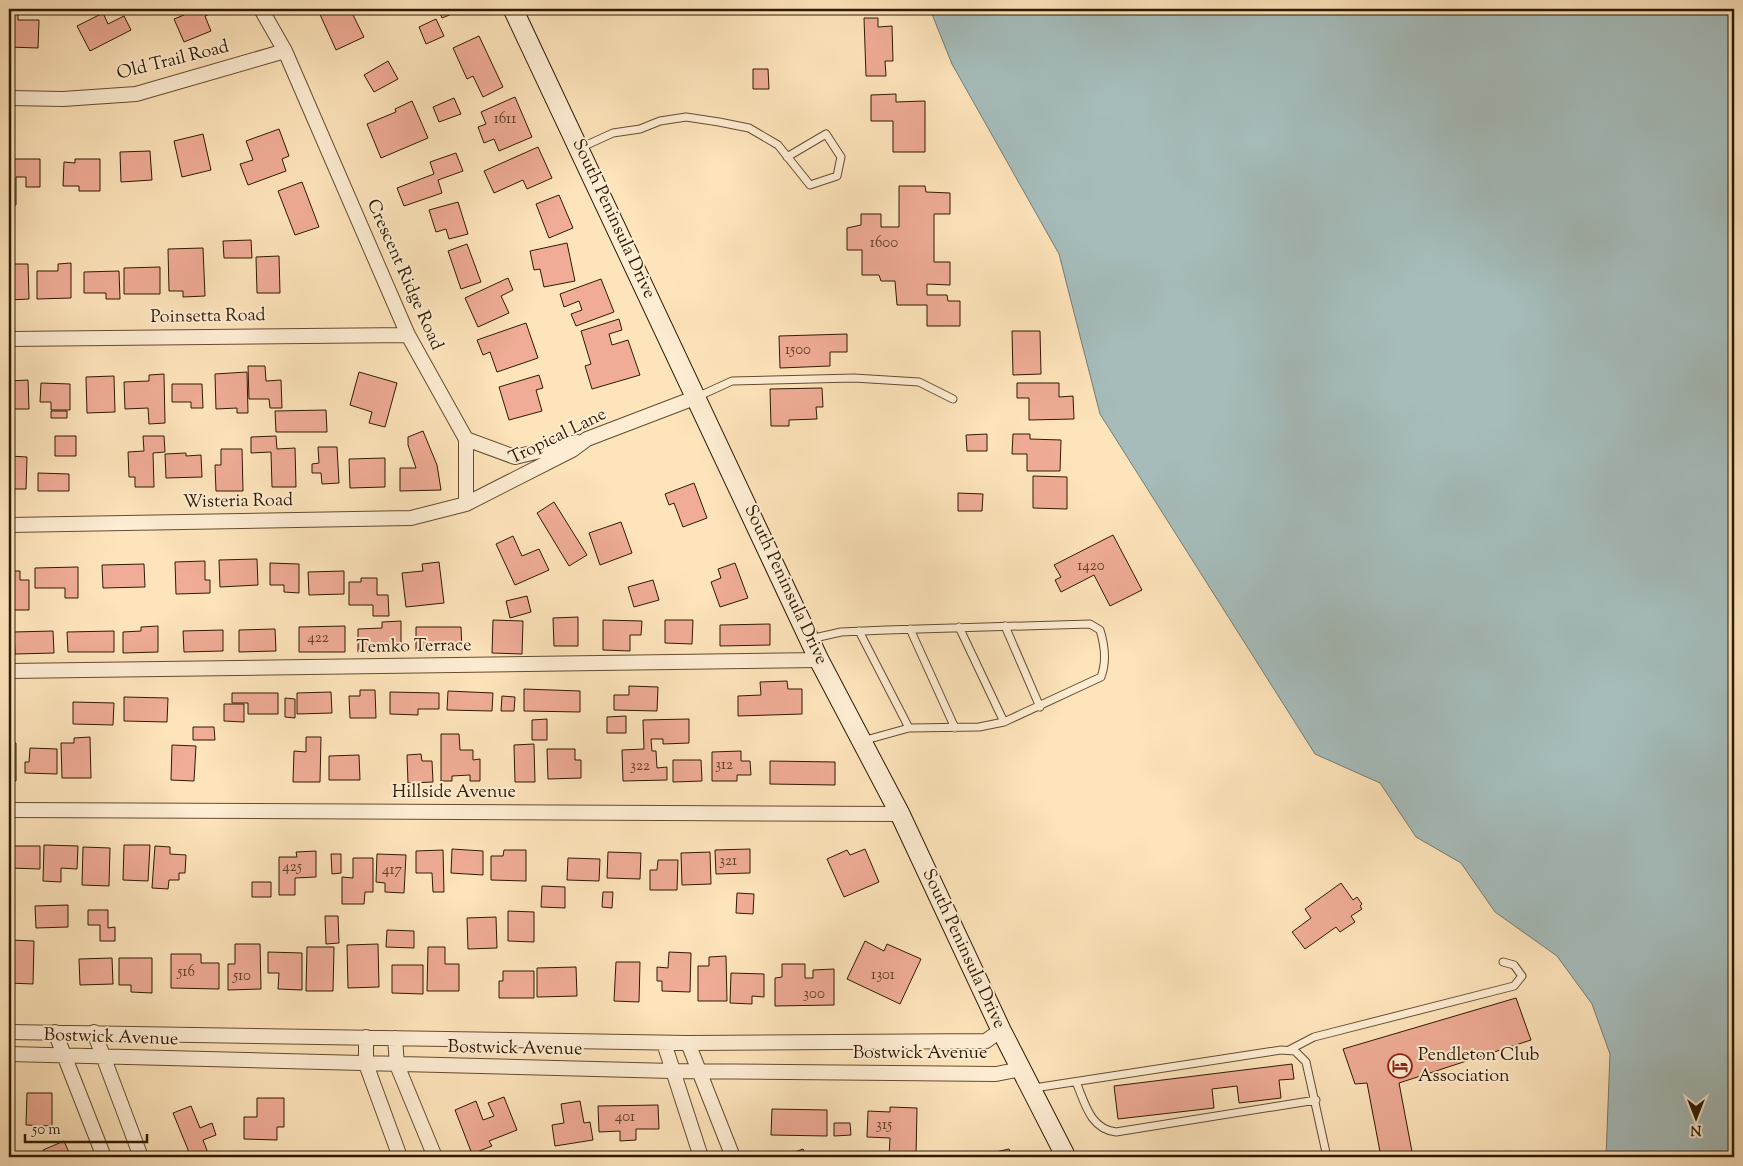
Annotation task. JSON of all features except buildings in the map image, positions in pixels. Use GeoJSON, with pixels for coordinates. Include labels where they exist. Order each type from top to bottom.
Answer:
{"type":"FeatureCollection","features":[{"type":"Feature","properties":{"kind":"main road","name":"South Peninsula Drive"},"geometry":{"type":"LineString","coordinates":[[513,9],[820,660],[900,814],[1001,1030],[1066,1157]]}},
{"type":"Feature","properties":{"kind":"street","name":"Crescent Ridge Road"},"geometry":{"type":"LineString","coordinates":[[261,9],[285,51],[408,335],[466,439]]}},
{"type":"Feature","properties":{"kind":"street","name":"Old Trail Road"},"geometry":{"type":"LineString","coordinates":[[9,98],[63,99],[136,94],[285,51]]}},
{"type":"Feature","properties":{"kind":"street","name":"Poinsetta Road"},"geometry":{"type":"LineString","coordinates":[[9,339],[408,335]]}},
{"type":"Feature","properties":{"kind":"street","name":"Tropical Lane"},"geometry":{"type":"LineString","coordinates":[[466,504],[572,450],[587,440],[697,397]]}},
{"type":"Feature","properties":{"kind":"street"},"geometry":{"type":"LineString","coordinates":[[466,504],[466,439],[515,457],[587,440]]}},
{"type":"Feature","properties":{"kind":"street","name":"Wisteria Road"},"geometry":{"type":"LineString","coordinates":[[9,525],[411,518],[466,504]]}},
{"type":"Feature","properties":{"kind":"street","name":"Temko Terrace"},"geometry":{"type":"LineString","coordinates":[[9,671],[820,660]]}},
{"type":"Feature","properties":{"kind":"street","name":"Hillside Avenue"},"geometry":{"type":"LineString","coordinates":[[9,810],[900,814]]}},
{"type":"Feature","properties":{"kind":"street","name":"Bostwick Avenue"},"geometry":{"type":"LineString","coordinates":[[9,1032],[688,1043],[986,1041],[1001,1030]]}},
{"type":"Feature","properties":{"kind":"street"},"geometry":{"type":"LineString","coordinates":[[55,1032],[104,1157]]}},
{"type":"Feature","properties":{"kind":"street"},"geometry":{"type":"LineString","coordinates":[[94,1032],[141,1157]]}},
{"type":"Feature","properties":{"kind":"street"},"geometry":{"type":"LineString","coordinates":[[366,1037],[366,1064],[400,1157]]}},
{"type":"Feature","properties":{"kind":"street"},"geometry":{"type":"LineString","coordinates":[[395,1038],[397,1065],[435,1157]]}},
{"type":"Feature","properties":{"kind":"street"},"geometry":{"type":"LineString","coordinates":[[664,1042],[701,1157]]}},
{"type":"Feature","properties":{"kind":"street"},"geometry":{"type":"LineString","coordinates":[[688,1043],[732,1157]]}},
{"type":"Feature","properties":{"kind":"street","name":"Bostwick Avenue"},"geometry":{"type":"LineString","coordinates":[[9,1054],[672,1071],[996,1074],[1021,1069]]}},
{"type":"Feature","properties":{"kind":"lane"},"geometry":{"type":"LineString","coordinates":[[580,149],[613,133],[640,129],[660,120],[686,117],[749,128],[778,145],[787,157],[810,185],[837,176],[841,157],[826,134],[787,157]]}},
{"type":"Feature","properties":{"kind":"lane"},"geometry":{"type":"LineString","coordinates":[[697,397],[732,381],[854,378],[919,382],[952,399]]}},
{"type":"Feature","properties":{"kind":"lane"},"geometry":{"type":"LineString","coordinates":[[810,639],[841,632],[910,628],[1090,624],[1100,630],[1104,645],[1104,668],[1101,677],[1040,707],[1004,722],[979,727],[909,728],[862,741]]}},
{"type":"Feature","properties":{"kind":"lane"},"geometry":{"type":"LineString","coordinates":[[1005,626],[1040,707]]}},
{"type":"Feature","properties":{"kind":"lane"},"geometry":{"type":"LineString","coordinates":[[959,627],[1004,722]]}},
{"type":"Feature","properties":{"kind":"lane"},"geometry":{"type":"LineString","coordinates":[[910,628],[955,728]]}},
{"type":"Feature","properties":{"kind":"lane"},"geometry":{"type":"LineString","coordinates":[[859,631],[909,728]]}},
{"type":"Feature","properties":{"kind":"lane"},"geometry":{"type":"LineString","coordinates":[[1288,1050],[1314,1037],[1514,986],[1522,976],[1514,966],[1503,962]]}},
{"type":"Feature","properties":{"kind":"lane"},"geometry":{"type":"LineString","coordinates":[[1031,1089],[1288,1050],[1296,1051],[1306,1062],[1316,1100],[1327,1157]]}},
{"type":"Feature","properties":{"kind":"lane"},"geometry":{"type":"LineString","coordinates":[[1076,1082],[1091,1117],[1101,1128],[1116,1132],[1316,1100]]}},
{"type":"Feature","properties":{"kind":"water"},"geometry":{"type":"Polygon","coordinates":[[[930,9],[1734,9],[1734,1157],[1606,1157],[1610,1054],[1592,1004],[1557,956],[1495,912],[1461,863],[1416,837],[1380,783],[1315,754],[1100,414],[1059,254],[952,64],[930,9]]]}},
{"type":"Feature","properties":{"kind":"place","name":"Pendleton Club Association"},"geometry":{"type":"Point","coordinates":[1400,1066]}}]}
